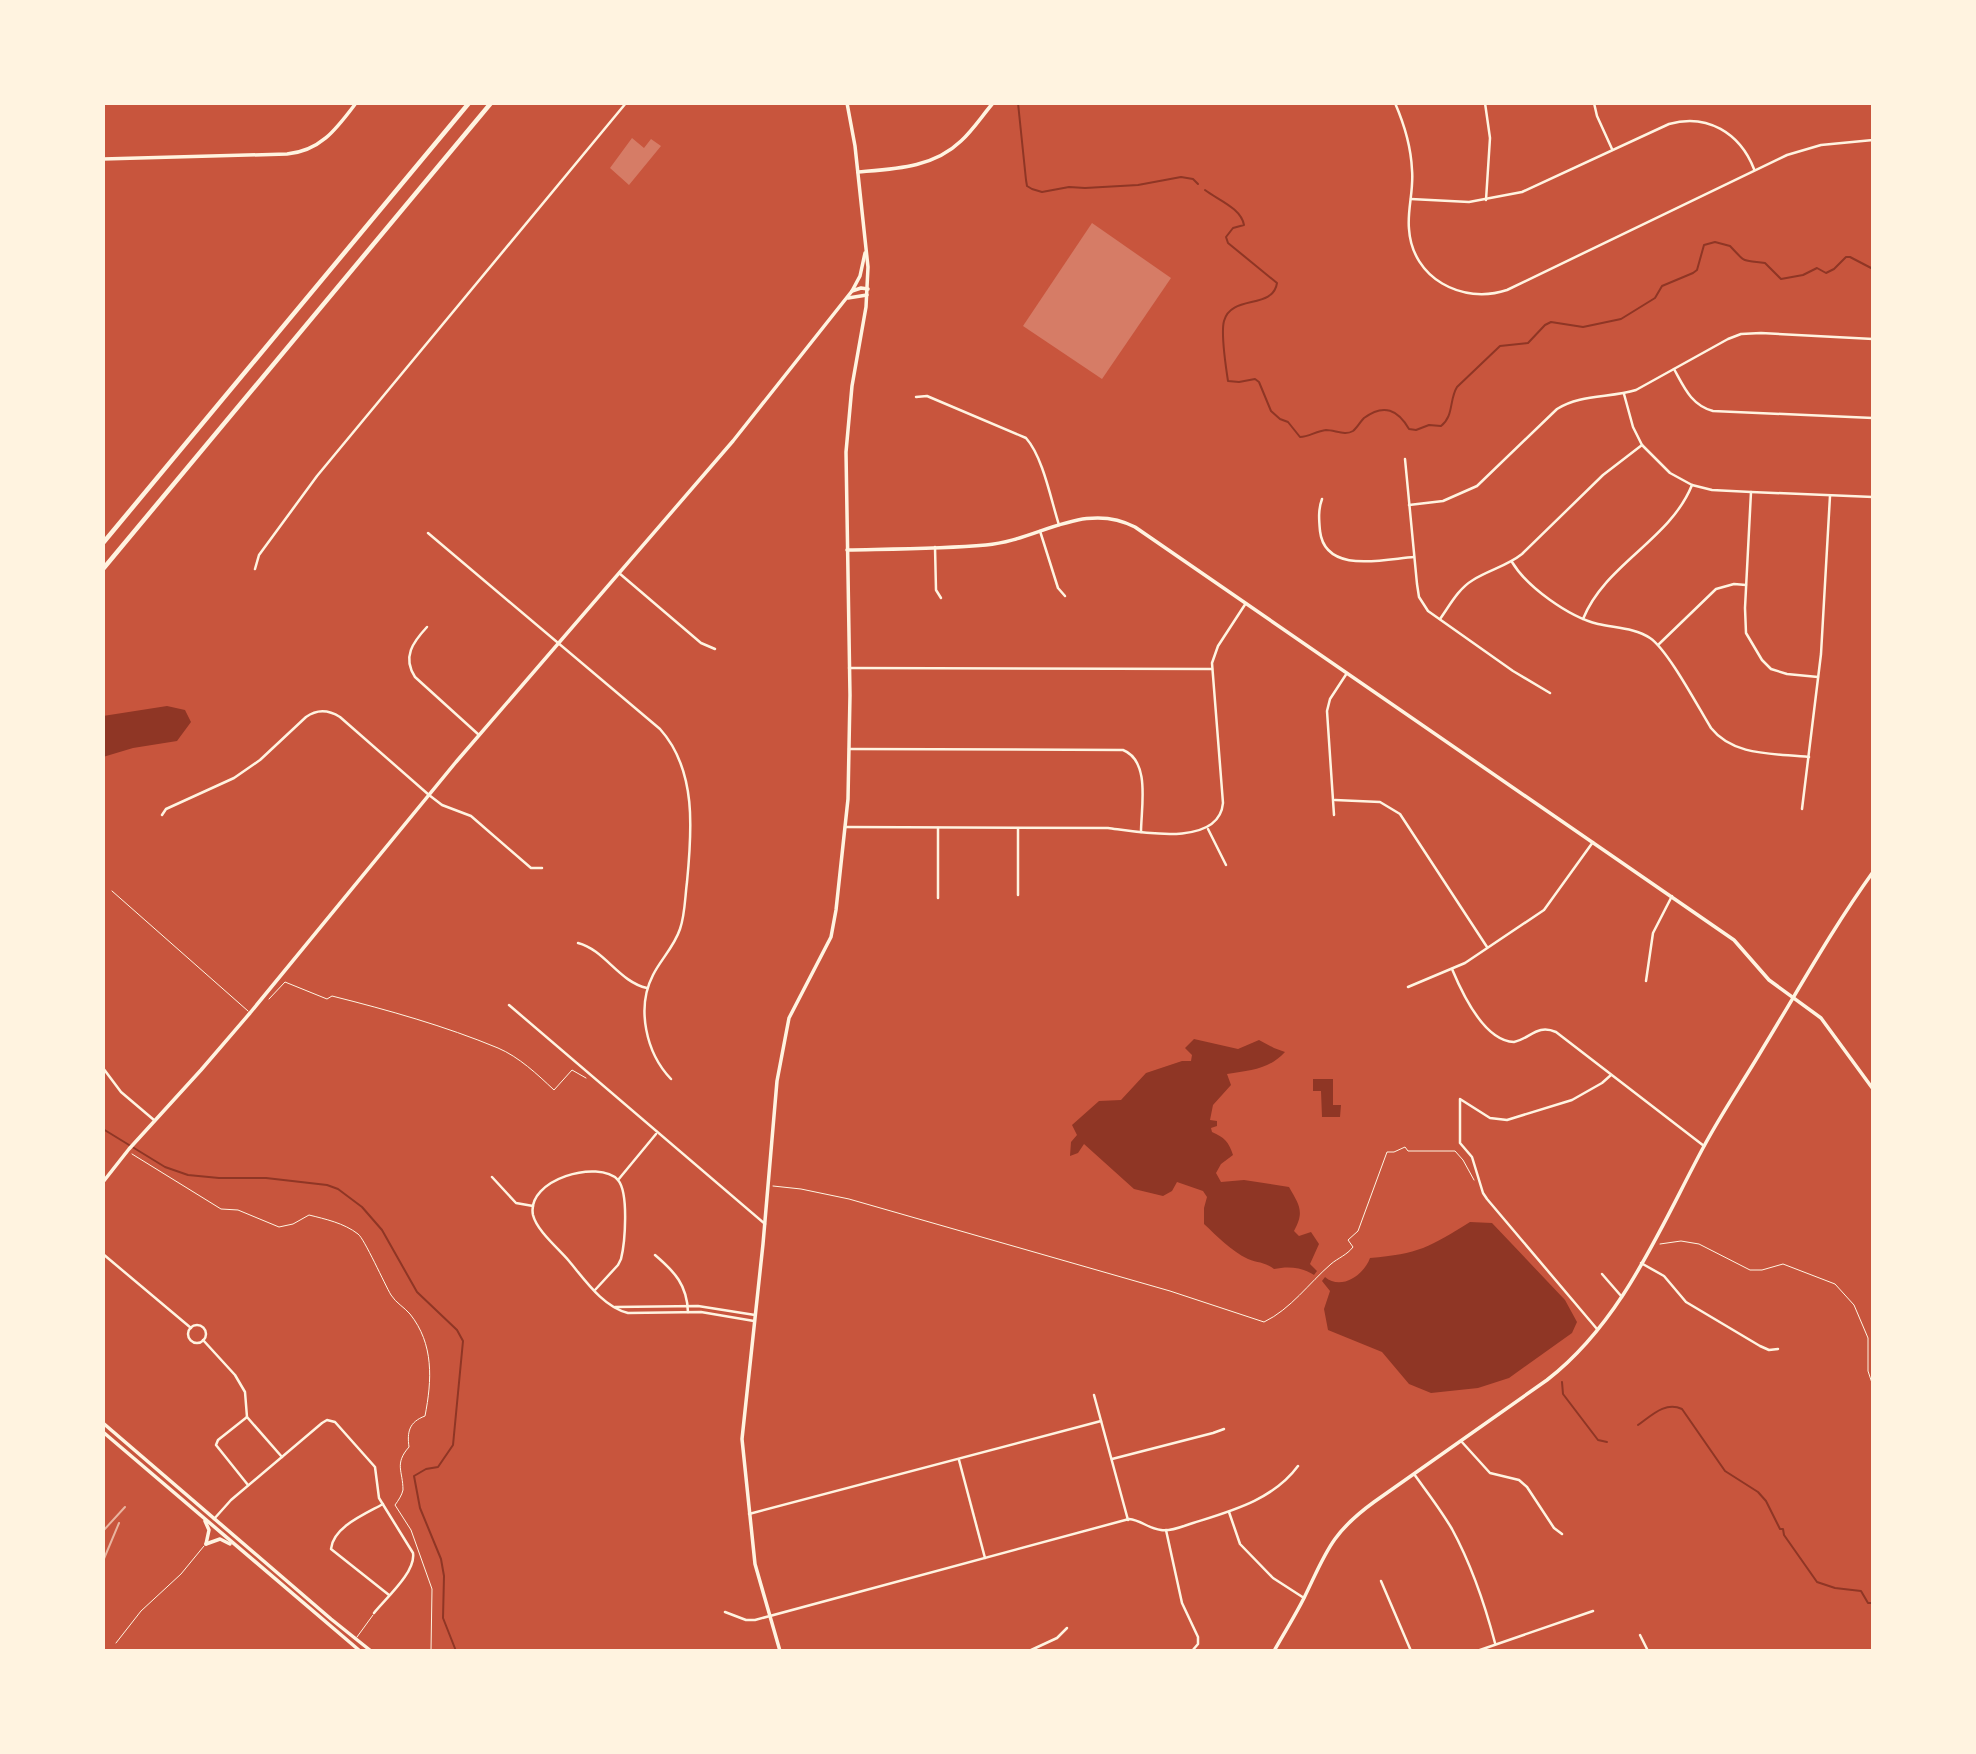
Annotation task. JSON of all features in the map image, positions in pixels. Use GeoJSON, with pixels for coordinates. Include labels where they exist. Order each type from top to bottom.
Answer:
{"type":"FeatureCollection","features":[{"type":"Feature","properties":{"kind":"highway"},"geometry":{"type":"LineString","coordinates":[[103,543],[469,103]]}},
{"type":"Feature","properties":{"kind":"highway"},"geometry":{"type":"LineString","coordinates":[[103,569],[491,103]]}},
{"type":"Feature","properties":{"kind":"street"},"geometry":{"type":"LineString","coordinates":[[103,159],[287,154],[304,151],[329,136],[356,103]]}},
{"type":"Feature","properties":{"kind":"street"},"geometry":{"type":"LineString","coordinates":[[256,569],[258,555],[317,476],[626,103]]}},
{"type":"Feature","properties":{"kind":"street"},"geometry":{"type":"LineString","coordinates":[[780,1651],[755,1564],[742,1439],[777,1081],[794,1005],[831,937],[845,827],[849,668],[845,478],[848,416],[868,289],[858,172],[846,103]]}},
{"type":"Feature","properties":{"kind":"street"},"geometry":{"type":"LineString","coordinates":[[858,172],[902,168],[938,157],[966,136],[993,103]]}},
{"type":"Feature","properties":{"kind":"street"},"geometry":{"type":"LineString","coordinates":[[1395,103],[1410,146],[1413,173],[1409,236],[1415,253],[1423,267],[1435,279],[1449,288],[1469,294],[1507,290],[1787,155],[1821,145],[1873,140]]}},
{"type":"Feature","properties":{"kind":"street"},"geometry":{"type":"LineString","coordinates":[[1485,103],[1490,138],[1486,200]]}},
{"type":"Feature","properties":{"kind":"street"},"geometry":{"type":"LineString","coordinates":[[1594,103],[1612,150]]}},
{"type":"Feature","properties":{"kind":"street"},"geometry":{"type":"LineString","coordinates":[[1411,199],[1449,202],[1486,200],[1541,184],[1669,124],[1682,121],[1699,121],[1730,134],[1744,149],[1755,170]]}},
{"type":"Feature","properties":{"kind":"street"},"geometry":{"type":"LineString","coordinates":[[103,1182],[132,1144],[250,1013],[479,735],[733,441],[846,299],[862,271],[866,244]]}},
{"type":"Feature","properties":{"kind":"street"},"geometry":{"type":"LineString","coordinates":[[852,290],[868,289]]}},
{"type":"Feature","properties":{"kind":"street"},"geometry":{"type":"LineString","coordinates":[[846,299],[867,295]]}},
{"type":"Feature","properties":{"kind":"street"},"geometry":{"type":"LineString","coordinates":[[1409,505],[1443,501],[1477,486],[1566,403],[1623,394],[1645,385],[1728,339],[1748,333],[1873,339]]}},
{"type":"Feature","properties":{"kind":"street"},"geometry":{"type":"LineString","coordinates":[[1674,369],[1690,397],[1700,406],[1713,411],[1873,418]]}},
{"type":"Feature","properties":{"kind":"street"},"geometry":{"type":"LineString","coordinates":[[1623,394],[1633,427],[1642,445],[1670,473],[1692,485],[1751,492],[1873,498]]}},
{"type":"Feature","properties":{"kind":"street"},"geometry":{"type":"LineString","coordinates":[[916,397],[927,396],[1026,438],[1038,459],[1059,525]]}},
{"type":"Feature","properties":{"kind":"street"},"geometry":{"type":"LineString","coordinates":[[1440,619],[1455,597],[1472,580],[1512,562],[1603,475],[1642,445]]}},
{"type":"Feature","properties":{"kind":"street"},"geometry":{"type":"LineString","coordinates":[[1405,459],[1419,597],[1428,611],[1513,671],[1550,693]]}},
{"type":"Feature","properties":{"kind":"street"},"geometry":{"type":"LineString","coordinates":[[1582,619],[1598,591],[1681,509],[1692,485]]}},
{"type":"Feature","properties":{"kind":"street"},"geometry":{"type":"LineString","coordinates":[[1751,492],[1745,627],[1750,642],[1771,669],[1818,677]]}},
{"type":"Feature","properties":{"kind":"street"},"geometry":{"type":"LineString","coordinates":[[1802,809],[1818,677],[1830,496]]}},
{"type":"Feature","properties":{"kind":"street"},"geometry":{"type":"LineString","coordinates":[[1322,499],[1318,508],[1320,536],[1324,544],[1339,557],[1354,562],[1414,556]]}},
{"type":"Feature","properties":{"kind":"street"},"geometry":{"type":"LineString","coordinates":[[847,550],[1003,543],[1089,517],[1110,517],[1126,522],[1734,940],[1769,980],[1821,1018],[1873,1089]]}},
{"type":"Feature","properties":{"kind":"street"},"geometry":{"type":"LineString","coordinates":[[1040,531],[1058,588],[1065,596]]}},
{"type":"Feature","properties":{"kind":"street"},"geometry":{"type":"LineString","coordinates":[[429,533],[660,729],[670,741],[682,769],[689,799],[691,829],[682,920],[672,947],[658,965],[648,988],[644,1010],[647,1032],[661,1068],[671,1079]]}},
{"type":"Feature","properties":{"kind":"street"},"geometry":{"type":"LineString","coordinates":[[935,547],[936,590],[941,598]]}},
{"type":"Feature","properties":{"kind":"street"},"geometry":{"type":"LineString","coordinates":[[1512,562],[1527,582],[1582,619],[1636,631],[1658,645],[1711,728],[1723,741],[1747,750],[1809,757]]}},
{"type":"Feature","properties":{"kind":"street"},"geometry":{"type":"LineString","coordinates":[[619,573],[701,643],[715,649]]}},
{"type":"Feature","properties":{"kind":"street"},"geometry":{"type":"LineString","coordinates":[[1658,645],[1716,589],[1734,584],[1746,585]]}},
{"type":"Feature","properties":{"kind":"street"},"geometry":{"type":"LineString","coordinates":[[845,827],[1108,828],[1140,833],[1194,832],[1208,829],[1220,817],[1223,803],[1212,669],[1218,646],[1246,603]]}},
{"type":"Feature","properties":{"kind":"street"},"geometry":{"type":"LineString","coordinates":[[427,627],[411,647],[408,659],[410,670],[479,735]]}},
{"type":"Feature","properties":{"kind":"street"},"geometry":{"type":"LineString","coordinates":[[849,668],[1212,669]]}},
{"type":"Feature","properties":{"kind":"street"},"geometry":{"type":"LineString","coordinates":[[1334,816],[1327,711],[1329,702],[1347,673]]}},
{"type":"Feature","properties":{"kind":"street"},"geometry":{"type":"LineString","coordinates":[[162,815],[166,809],[234,778],[267,754],[314,712],[332,712],[442,805],[471,816],[531,868],[542,868]]}},
{"type":"Feature","properties":{"kind":"street"},"geometry":{"type":"LineString","coordinates":[[849,749],[1123,750],[1132,754],[1140,766],[1140,833]]}},
{"type":"Feature","properties":{"kind":"street"},"geometry":{"type":"LineString","coordinates":[[1335,800],[1380,802],[1401,814],[1487,948]]}},
{"type":"Feature","properties":{"kind":"street"},"geometry":{"type":"LineString","coordinates":[[937,898],[938,828]]}},
{"type":"Feature","properties":{"kind":"street"},"geometry":{"type":"LineString","coordinates":[[1018,829],[1018,895]]}},
{"type":"Feature","properties":{"kind":"street"},"geometry":{"type":"LineString","coordinates":[[1208,829],[1226,865]]}},
{"type":"Feature","properties":{"kind":"street"},"geometry":{"type":"LineString","coordinates":[[1408,987],[1465,963],[1544,910],[1593,842]]}},
{"type":"Feature","properties":{"kind":"street"},"geometry":{"type":"LineString","coordinates":[[1274,1651],[1304,1598],[1325,1551],[1341,1530],[1362,1511],[1560,1369],[1622,1297],[1704,1146],[1834,928],[1873,872]]}},
{"type":"Feature","properties":{"kind":"street"},"geometry":{"type":"LineString","coordinates":[[1646,981],[1653,933],[1672,896]]}},
{"type":"Feature","properties":{"kind":"street"},"geometry":{"type":"LineString","coordinates":[[578,943],[591,948],[634,984],[648,988]]}},
{"type":"Feature","properties":{"kind":"street"},"geometry":{"type":"LineString","coordinates":[[1452,969],[1467,1002],[1498,1038],[1514,1042],[1536,1030],[1549,1029],[1556,1032],[1704,1146]]}},
{"type":"Feature","properties":{"kind":"street"},"geometry":{"type":"LineString","coordinates":[[509,1005],[765,1224]]}},
{"type":"Feature","properties":{"kind":"street"},"geometry":{"type":"LineString","coordinates":[[103,1068],[121,1092],[154,1120]]}},
{"type":"Feature","properties":{"kind":"street"},"geometry":{"type":"LineString","coordinates":[[1597,1329],[1483,1194],[1472,1157],[1460,1143],[1460,1100],[1490,1118],[1507,1119],[1572,1100],[1602,1083],[1611,1074]]}},
{"type":"Feature","properties":{"kind":"street"},"geometry":{"type":"LineString","coordinates":[[618,1180],[657,1133]]}},
{"type":"Feature","properties":{"kind":"street"},"geometry":{"type":"LineString","coordinates":[[595,1290],[618,1265],[623,1252],[625,1198],[618,1180],[606,1172],[592,1170],[550,1182],[538,1192],[533,1206],[534,1218],[539,1226],[595,1290],[615,1307],[628,1313],[708,1313],[754,1321]]}},
{"type":"Feature","properties":{"kind":"street"},"geometry":{"type":"LineString","coordinates":[[492,1177],[516,1203],[533,1206]]}},
{"type":"Feature","properties":{"kind":"street"},"geometry":{"type":"LineString","coordinates":[[103,1254],[191,1328]]}},
{"type":"Feature","properties":{"kind":"street"},"geometry":{"type":"LineString","coordinates":[[655,1255],[680,1280],[688,1312]]}},
{"type":"Feature","properties":{"kind":"street"},"geometry":{"type":"LineString","coordinates":[[1642,1263],[1664,1276],[1691,1305],[1760,1346],[1769,1350],[1778,1349]]}},
{"type":"Feature","properties":{"kind":"street"},"geometry":{"type":"LineString","coordinates":[[1602,1274],[1622,1297]]}},
{"type":"Feature","properties":{"kind":"street"},"geometry":{"type":"LineString","coordinates":[[615,1307],[707,1307],[755,1315]]}},
{"type":"Feature","properties":{"kind":"street"},"geometry":{"type":"LineString","coordinates":[[643,1308],[643,1314]]}},
{"type":"Feature","properties":{"kind":"street"},"geometry":{"type":"LineString","coordinates":[[195,1325],[203,1328],[203,1340],[197,1343],[191,1340],[188,1334],[195,1325]]}},
{"type":"Feature","properties":{"kind":"street"},"geometry":{"type":"LineString","coordinates":[[203,1340],[235,1375],[245,1391],[247,1417],[282,1457]]}},
{"type":"Feature","properties":{"kind":"street"},"geometry":{"type":"LineString","coordinates":[[1094,1395],[1128,1520]]}},
{"type":"Feature","properties":{"kind":"street"},"geometry":{"type":"LineString","coordinates":[[247,1417],[218,1440],[216,1447],[249,1486]]}},
{"type":"Feature","properties":{"kind":"street"},"geometry":{"type":"LineString","coordinates":[[749,1514],[1101,1421]]}},
{"type":"Feature","properties":{"kind":"street"},"geometry":{"type":"LineString","coordinates":[[214,1519],[231,1500],[322,1423],[335,1422],[375,1467],[379,1498],[410,1545],[414,1558],[411,1569],[374,1613]]}},
{"type":"Feature","properties":{"kind":"street"},"geometry":{"type":"LineString","coordinates":[[103,1423],[371,1651]]}},
{"type":"Feature","properties":{"kind":"street"},"geometry":{"type":"LineString","coordinates":[[1112,1459],[1224,1429]]}},
{"type":"Feature","properties":{"kind":"street"},"geometry":{"type":"LineString","coordinates":[[103,1433],[360,1651]]}},
{"type":"Feature","properties":{"kind":"street"},"geometry":{"type":"LineString","coordinates":[[1461,1441],[1490,1473],[1519,1480],[1527,1486],[1554,1528],[1562,1534]]}},
{"type":"Feature","properties":{"kind":"street"},"geometry":{"type":"LineString","coordinates":[[958,1459],[985,1558]]}},
{"type":"Feature","properties":{"kind":"street"},"geometry":{"type":"LineString","coordinates":[[725,1612],[746,1620],[768,1616],[1128,1520],[1136,1520],[1157,1530],[1166,1530],[1229,1512],[1261,1497],[1289,1478],[1298,1466]]}},
{"type":"Feature","properties":{"kind":"street"},"geometry":{"type":"LineString","coordinates":[[1414,1474],[1452,1529],[1473,1576],[1495,1643]]}},
{"type":"Feature","properties":{"kind":"street"},"geometry":{"type":"LineString","coordinates":[[383,1504],[349,1523],[332,1541],[331,1549],[389,1595]]}},
{"type":"Feature","properties":{"kind":"street"},"geometry":{"type":"LineString","coordinates":[[1229,1512],[1240,1544],[1273,1578],[1304,1598]]}},
{"type":"Feature","properties":{"kind":"street"},"geometry":{"type":"LineString","coordinates":[[204,1519],[209,1530],[206,1544]]}},
{"type":"Feature","properties":{"kind":"street"},"geometry":{"type":"LineString","coordinates":[[1166,1530],[1182,1603],[1198,1637],[1198,1644],[1192,1651]]}},
{"type":"Feature","properties":{"kind":"street"},"geometry":{"type":"LineString","coordinates":[[206,1544],[220,1539],[238,1548]]}},
{"type":"Feature","properties":{"kind":"street"},"geometry":{"type":"LineString","coordinates":[[1381,1581],[1411,1651]]}},
{"type":"Feature","properties":{"kind":"street"},"geometry":{"type":"LineString","coordinates":[[1477,1651],[1593,1611]]}},
{"type":"Feature","properties":{"kind":"street"},"geometry":{"type":"LineString","coordinates":[[1029,1651],[1057,1638],[1067,1628]]}},
{"type":"Feature","properties":{"kind":"street"},"geometry":{"type":"LineString","coordinates":[[1640,1635],[1648,1651]]}},
{"type":"Feature","properties":{"kind":"lane"},"geometry":{"type":"LineString","coordinates":[[113,891],[250,1013]]}},
{"type":"Feature","properties":{"kind":"lane"},"geometry":{"type":"LineString","coordinates":[[116,1643],[141,1611],[181,1574],[206,1544]]}},
{"type":"Feature","properties":{"kind":"lane"},"geometry":{"type":"LineString","coordinates":[[355,1639],[374,1613]]}},
{"type":"Feature","properties":{"kind":"path"},"geometry":{"type":"LineString","coordinates":[[269,999],[285,982],[327,999],[332,996],[379,1008],[499,1048],[529,1067],[554,1090],[572,1070],[590,1079]]}},
{"type":"Feature","properties":{"kind":"path"},"geometry":{"type":"LineString","coordinates":[[771,1186],[849,1199],[1170,1291],[1264,1322],[1353,1247],[1348,1240],[1358,1231],[1387,1152],[1405,1147],[1408,1151],[1455,1151],[1474,1179]]}},
{"type":"Feature","properties":{"kind":"path"},"geometry":{"type":"LineString","coordinates":[[132,1154],[220,1209],[238,1210],[279,1227],[293,1224],[309,1214],[361,1235],[393,1298],[410,1315],[426,1344],[430,1363],[429,1396],[425,1416],[413,1422],[407,1434],[409,1447],[401,1455],[400,1462],[403,1492],[395,1505],[411,1530],[432,1589],[431,1651]]}},
{"type":"Feature","properties":{"kind":"path"},"geometry":{"type":"LineString","coordinates":[[1658,1244],[1681,1241],[1699,1244],[1750,1270],[1762,1270],[1783,1264],[1835,1284],[1854,1305],[1868,1338],[1868,1371],[1873,1386]]}},
{"type":"Feature","properties":{"kind":"shaded area"},"geometry":{"type":"Polygon","coordinates":[[[167,706],[185,710],[191,722],[177,741],[133,748],[103,757],[103,716],[167,706]]]}},
{"type":"Feature","properties":{"kind":"shaded area"},"geometry":{"type":"Polygon","coordinates":[[[1194,1039],[1238,1049],[1259,1040],[1285,1052],[1266,1066],[1227,1074],[1231,1085],[1213,1105],[1210,1120],[1217,1121],[1217,1126],[1211,1128],[1212,1132],[1226,1140],[1233,1155],[1221,1164],[1216,1173],[1221,1182],[1244,1180],[1289,1187],[1300,1213],[1294,1231],[1299,1236],[1311,1232],[1319,1244],[1310,1264],[1317,1271],[1314,1275],[1295,1268],[1274,1269],[1248,1259],[1230,1248],[1204,1224],[1207,1197],[1203,1191],[1177,1182],[1172,1191],[1163,1196],[1134,1189],[1084,1144],[1078,1153],[1070,1156],[1071,1142],[1077,1135],[1072,1125],[1099,1101],[1121,1100],[1146,1073],[1182,1061],[1191,1061],[1192,1055],[1185,1048],[1194,1039]]]}},
{"type":"Feature","properties":{"kind":"shaded area"},"geometry":{"type":"Polygon","coordinates":[[[1313,1079],[1333,1079],[1333,1105],[1341,1105],[1340,1117],[1322,1117],[1321,1091],[1313,1091],[1313,1079]]]}},
{"type":"Feature","properties":{"kind":"shaded area"},"geometry":{"type":"Polygon","coordinates":[[[1470,1222],[1492,1223],[1565,1300],[1577,1322],[1572,1333],[1509,1378],[1478,1388],[1431,1393],[1409,1384],[1382,1352],[1328,1330],[1324,1309],[1330,1291],[1322,1281],[1325,1277],[1331,1281],[1345,1282],[1363,1270],[1370,1258],[1423,1248],[1470,1222]]]}},
{"type":"Feature","properties":{"kind":"building"},"geometry":{"type":"Polygon","coordinates":[[[632,138],[644,148],[651,139],[661,146],[629,185],[610,168],[632,138]]]}},
{"type":"Feature","properties":{"kind":"building"},"geometry":{"type":"Polygon","coordinates":[[[1092,223],[1171,278],[1102,379],[1023,326],[1092,223]]]}},
{"type":"Feature","properties":{"kind":"waterway"},"geometry":{"type":"LineString","coordinates":[[1018,103],[1026,180],[1027,186],[1032,189],[1042,192],[1069,187],[1138,185],[1181,177],[1193,179],[1198,184]]}},
{"type":"Feature","properties":{"kind":"waterway"},"geometry":{"type":"LineString","coordinates":[[1205,190],[1234,209],[1242,219],[1244,225],[1233,228],[1226,237],[1228,243],[1277,283],[1268,297],[1235,307],[1228,313],[1223,333],[1228,381],[1255,379],[1259,382],[1271,411],[1288,422],[1300,437],[1326,430],[1350,432],[1371,413],[1384,410],[1395,413],[1409,429],[1416,430],[1429,425],[1441,426],[1448,418],[1457,387],[1500,346],[1528,343],[1551,322],[1583,327],[1621,319],[1655,298],[1662,286],[1697,270],[1704,245],[1715,242],[1730,246],[1745,260],[1765,263],[1781,279],[1803,275],[1817,268],[1826,273],[1846,257],[1873,269]]}},
{"type":"Feature","properties":{"kind":"waterway"},"geometry":{"type":"LineString","coordinates":[[103,1129],[165,1167],[188,1175],[266,1178],[327,1185],[338,1189],[362,1207],[382,1230],[417,1292],[457,1330],[463,1341],[453,1445],[438,1467],[426,1469],[414,1476],[420,1508],[441,1559],[444,1576],[443,1618],[456,1651]]}},
{"type":"Feature","properties":{"kind":"waterway"},"geometry":{"type":"LineString","coordinates":[[1562,1382],[1563,1394],[1598,1440],[1607,1442]]}},
{"type":"Feature","properties":{"kind":"waterway"},"geometry":{"type":"LineString","coordinates":[[1638,1425],[1664,1408],[1682,1409],[1725,1471],[1758,1492],[1766,1501],[1780,1529],[1783,1529],[1784,1535],[1817,1582],[1835,1588],[1861,1591],[1868,1603],[1873,1603]]}},
{"type":"Feature","properties":{"kind":"railway"},"geometry":{"type":"LineString","coordinates":[[103,1531],[125,1507]]}},
{"type":"Feature","properties":{"kind":"railway"},"geometry":{"type":"LineString","coordinates":[[103,1561],[119,1523]]}}]}
